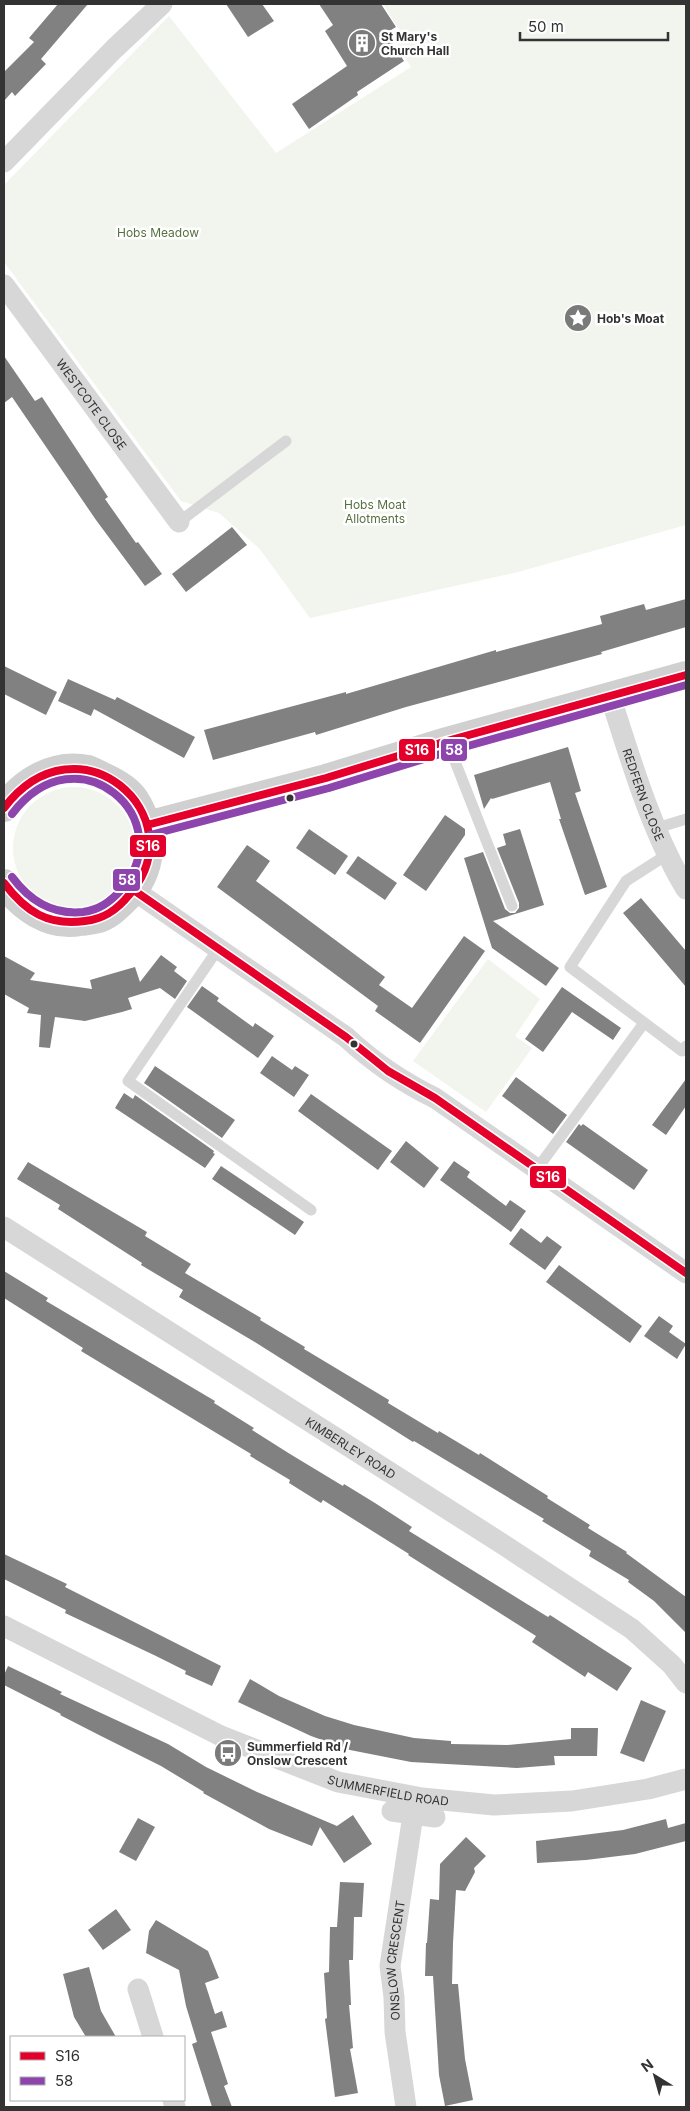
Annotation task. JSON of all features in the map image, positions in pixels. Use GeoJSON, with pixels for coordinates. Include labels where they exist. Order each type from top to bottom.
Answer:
{"type":"FeatureCollection","features":[{"type":"Feature","properties":{"kind":"street"},"geometry":{"type":"LineString","coordinates":[[4,162],[114,49],[162,4]]}},
{"type":"Feature","properties":{"kind":"street","name":"WESTCOTE CLOSE"},"geometry":{"type":"LineString","coordinates":[[4,285],[179,522]]}},
{"type":"Feature","properties":{"kind":"street"},"geometry":{"type":"LineString","coordinates":[[147,824],[326,778],[447,741],[686,675]]}},
{"type":"Feature","properties":{"kind":"street","name":"REDFERN CLOSE"},"geometry":{"type":"LineString","coordinates":[[610,695],[630,760],[668,854],[686,889]]}},
{"type":"Feature","properties":{"kind":"street"},"geometry":{"type":"LineString","coordinates":[[4,884],[25,907],[49,920],[73,924],[98,919],[116,910],[135,891],[146,870],[149,857],[147,824],[134,798],[118,783],[88,769],[65,768],[39,775],[7,794]]}},
{"type":"Feature","properties":{"kind":"street"},"geometry":{"type":"LineString","coordinates":[[135,891],[346,1037],[374,1062],[406,1084],[435,1098],[686,1273]]}},
{"type":"Feature","properties":{"kind":"street","name":"KIMBERLEY ROAD"},"geometry":{"type":"LineString","coordinates":[[4,1227],[504,1545],[632,1629],[672,1665],[686,1684]]}},
{"type":"Feature","properties":{"kind":"street","name":"SUMMERFIELD ROAD"},"geometry":{"type":"LineString","coordinates":[[4,1626],[221,1736],[338,1782],[422,1798],[494,1805],[572,1800],[648,1789],[686,1779]]}},
{"type":"Feature","properties":{"kind":"street"},"geometry":{"type":"LineString","coordinates":[[392,1811],[413,1816],[436,1817]]}},
{"type":"Feature","properties":{"kind":"street","name":"ONSLOW CRESCENT"},"geometry":{"type":"LineString","coordinates":[[406,2107],[395,2032],[394,1996],[390,1966],[413,1816]]}},
{"type":"Feature","properties":{"kind":"street"},"geometry":{"type":"LineString","coordinates":[[138,1989],[154,2036]]}},
{"type":"Feature","properties":{"kind":"lane"},"geometry":{"type":"LineString","coordinates":[[179,522],[286,441]]}},
{"type":"Feature","properties":{"kind":"lane"},"geometry":{"type":"LineString","coordinates":[[447,741],[512,906]]}},
{"type":"Feature","properties":{"kind":"lane"},"geometry":{"type":"LineString","coordinates":[[657,828],[686,819]]}},
{"type":"Feature","properties":{"kind":"lane"},"geometry":{"type":"LineString","coordinates":[[668,854],[626,881],[570,967],[682,1052],[686,1046]]}},
{"type":"Feature","properties":{"kind":"lane"},"geometry":{"type":"LineString","coordinates":[[218,949],[128,1081],[311,1210]]}},
{"type":"Feature","properties":{"kind":"lane"},"geometry":{"type":"LineString","coordinates":[[537,1169],[644,1023]]}},
{"type":"Feature","properties":{"kind":"green space"},"geometry":{"type":"Polygon","coordinates":[[[383,4],[686,4],[686,525],[518,572],[310,618],[259,548],[219,513],[181,501],[4,262],[4,185],[169,16],[276,153],[411,67],[392,36],[400,31],[383,4]]]}},
{"type":"Feature","properties":{"kind":"green space"},"geometry":{"type":"Polygon","coordinates":[[[74,787],[97,791],[117,805],[131,825],[135,848],[131,871],[117,891],[97,905],[74,909],[51,905],[31,891],[17,871],[13,848],[17,825],[31,805],[51,791],[74,787]]]}},
{"type":"Feature","properties":{"kind":"green space"},"geometry":{"type":"Polygon","coordinates":[[[488,959],[540,999],[515,1036],[532,1048],[486,1112],[413,1061],[488,959]]]}},
{"type":"Feature","properties":{"kind":"building"},"geometry":{"type":"Polygon","coordinates":[[[58,4],[88,4],[41,59],[46,64],[15,96],[12,92],[4,101],[4,72],[34,42],[29,38],[58,4]]]}},
{"type":"Feature","properties":{"kind":"building"},"geometry":{"type":"Polygon","coordinates":[[[226,4],[262,4],[274,21],[248,37],[226,4]]]}},
{"type":"Feature","properties":{"kind":"building","name":"St Mary's Church Hall"},"geometry":{"type":"Polygon","coordinates":[[[319,4],[381,4],[396,27],[386,33],[404,61],[357,92],[358,95],[309,129],[292,104],[347,66],[325,31],[333,25],[319,4]]]}},
{"type":"Feature","properties":{"kind":"building"},"geometry":{"type":"Polygon","coordinates":[[[4,356],[35,401],[42,397],[108,497],[105,499],[136,543],[138,542],[162,574],[145,586],[96,520],[12,397],[4,403],[4,356]]]}},
{"type":"Feature","properties":{"kind":"building"},"geometry":{"type":"Polygon","coordinates":[[[232,527],[247,545],[186,592],[172,574],[232,527]]]}},
{"type":"Feature","properties":{"kind":"building"},"geometry":{"type":"Polygon","coordinates":[[[686,599],[686,627],[601,652],[602,654],[406,707],[316,735],[315,732],[213,760],[204,730],[346,692],[346,694],[496,650],[496,652],[602,624],[600,616],[644,604],[646,610],[686,599]]]}},
{"type":"Feature","properties":{"kind":"building"},"geometry":{"type":"Polygon","coordinates":[[[4,666],[57,692],[46,715],[4,694],[4,666]]]}},
{"type":"Feature","properties":{"kind":"building"},"geometry":{"type":"Polygon","coordinates":[[[68,679],[115,700],[117,697],[195,737],[184,758],[94,709],[91,716],[58,701],[68,679]]]}},
{"type":"Feature","properties":{"kind":"building"},"geometry":{"type":"Polygon","coordinates":[[[568,747],[581,791],[575,793],[607,887],[585,895],[559,819],[561,819],[550,782],[491,798],[484,809],[474,775],[568,747]]]}},
{"type":"Feature","properties":{"kind":"building"},"geometry":{"type":"Polygon","coordinates":[[[445,815],[465,829],[465,835],[426,891],[403,875],[445,815]]]}},
{"type":"Feature","properties":{"kind":"building"},"geometry":{"type":"Polygon","coordinates":[[[309,829],[348,856],[335,875],[296,848],[309,829]]]}},
{"type":"Feature","properties":{"kind":"building"},"geometry":{"type":"Polygon","coordinates":[[[520,829],[544,905],[493,921],[559,968],[546,986],[492,948],[464,858],[483,852],[505,909],[510,913],[515,913],[519,908],[519,903],[497,848],[506,845],[503,834],[520,829]]]}},
{"type":"Feature","properties":{"kind":"building"},"geometry":{"type":"Polygon","coordinates":[[[247,845],[270,861],[256,881],[385,977],[379,985],[412,1008],[464,936],[485,951],[420,1043],[375,1011],[378,1006],[217,887],[247,845]]]}},
{"type":"Feature","properties":{"kind":"building"},"geometry":{"type":"Polygon","coordinates":[[[358,856],[397,883],[385,900],[346,873],[358,856]]]}},
{"type":"Feature","properties":{"kind":"building"},"geometry":{"type":"Polygon","coordinates":[[[641,898],[686,951],[686,987],[623,913],[641,898]]]}},
{"type":"Feature","properties":{"kind":"building"},"geometry":{"type":"Polygon","coordinates":[[[161,955],[177,967],[174,971],[187,981],[175,999],[160,988],[128,998],[132,1009],[122,1012],[85,1021],[55,1017],[50,1048],[39,1047],[41,1015],[27,1013],[29,1008],[4,994],[4,956],[35,973],[30,980],[92,989],[90,980],[135,967],[140,982],[161,955]]]}},
{"type":"Feature","properties":{"kind":"building"},"geometry":{"type":"Polygon","coordinates":[[[202,986],[219,998],[217,1001],[253,1027],[255,1023],[274,1036],[258,1058],[187,1007],[202,986]]]}},
{"type":"Feature","properties":{"kind":"building"},"geometry":{"type":"Polygon","coordinates":[[[562,987],[621,1028],[613,1040],[572,1012],[543,1052],[525,1039],[562,987]]]}},
{"type":"Feature","properties":{"kind":"building"},"geometry":{"type":"Polygon","coordinates":[[[272,1056],[292,1070],[295,1066],[309,1075],[294,1097],[260,1073],[272,1056]]]}},
{"type":"Feature","properties":{"kind":"building"},"geometry":{"type":"Polygon","coordinates":[[[155,1066],[235,1120],[222,1138],[144,1083],[155,1066]]]}},
{"type":"Feature","properties":{"kind":"building"},"geometry":{"type":"Polygon","coordinates":[[[516,1077],[567,1115],[553,1134],[502,1096],[516,1077]]]}},
{"type":"Feature","properties":{"kind":"building"},"geometry":{"type":"Polygon","coordinates":[[[686,1079],[686,1106],[666,1135],[652,1125],[686,1079]]]}},
{"type":"Feature","properties":{"kind":"building"},"geometry":{"type":"Polygon","coordinates":[[[124,1093],[133,1099],[135,1095],[214,1151],[213,1153],[215,1154],[205,1168],[115,1108],[124,1093]]]}},
{"type":"Feature","properties":{"kind":"building"},"geometry":{"type":"Polygon","coordinates":[[[311,1094],[392,1151],[378,1170],[298,1111],[311,1094]]]}},
{"type":"Feature","properties":{"kind":"building"},"geometry":{"type":"Polygon","coordinates":[[[579,1124],[581,1126],[583,1124],[648,1170],[634,1190],[566,1142],[579,1124]]]}},
{"type":"Feature","properties":{"kind":"building"},"geometry":{"type":"Polygon","coordinates":[[[406,1141],[439,1168],[424,1188],[390,1162],[406,1141]]]}},
{"type":"Feature","properties":{"kind":"building"},"geometry":{"type":"Polygon","coordinates":[[[454,1161],[470,1172],[467,1177],[506,1206],[510,1200],[526,1211],[511,1232],[440,1180],[454,1161]]]}},
{"type":"Feature","properties":{"kind":"building"},"geometry":{"type":"Polygon","coordinates":[[[28,1162],[147,1232],[145,1236],[191,1264],[185,1273],[261,1318],[260,1320],[305,1347],[304,1349],[389,1400],[388,1403],[438,1433],[439,1431],[479,1455],[480,1453],[590,1525],[588,1528],[627,1552],[686,1597],[686,1633],[654,1601],[628,1582],[629,1580],[589,1556],[591,1551],[542,1521],[544,1519],[413,1442],[258,1344],[179,1297],[183,1290],[141,1265],[142,1263],[58,1209],[60,1205],[17,1179],[28,1162]]]}},
{"type":"Feature","properties":{"kind":"building"},"geometry":{"type":"Polygon","coordinates":[[[221,1166],[304,1222],[295,1235],[212,1179],[221,1166]]]}},
{"type":"Feature","properties":{"kind":"building"},"geometry":{"type":"Polygon","coordinates":[[[521,1228],[541,1243],[547,1236],[562,1247],[545,1270],[509,1244],[521,1228]]]}},
{"type":"Feature","properties":{"kind":"building"},"geometry":{"type":"Polygon","coordinates":[[[559,1265],[642,1326],[630,1343],[546,1282],[559,1265]]]}},
{"type":"Feature","properties":{"kind":"building"},"geometry":{"type":"Polygon","coordinates":[[[4,1271],[48,1298],[46,1301],[215,1401],[214,1403],[254,1428],[252,1430],[290,1454],[375,1503],[412,1527],[409,1531],[548,1617],[550,1615],[632,1668],[617,1691],[588,1672],[585,1677],[532,1642],[536,1636],[323,1500],[321,1503],[289,1483],[290,1480],[250,1456],[251,1454],[81,1351],[83,1348],[4,1298],[4,1271]]]}},
{"type":"Feature","properties":{"kind":"building"},"geometry":{"type":"Polygon","coordinates":[[[659,1316],[673,1326],[669,1332],[686,1344],[677,1359],[644,1336],[659,1316]]]}},
{"type":"Feature","properties":{"kind":"building"},"geometry":{"type":"Polygon","coordinates":[[[4,1554],[67,1584],[65,1587],[221,1666],[212,1686],[185,1674],[186,1671],[156,1656],[65,1613],[66,1610],[4,1579],[4,1554]]]}},
{"type":"Feature","properties":{"kind":"building"},"geometry":{"type":"Polygon","coordinates":[[[8,1666],[62,1692],[60,1694],[168,1744],[206,1767],[257,1792],[337,1826],[353,1815],[372,1844],[344,1863],[320,1827],[312,1846],[269,1829],[203,1793],[161,1766],[4,1685],[4,1675],[8,1666]]]}},
{"type":"Feature","properties":{"kind":"building"},"geometry":{"type":"Polygon","coordinates":[[[250,1679],[279,1696],[325,1716],[354,1725],[414,1738],[451,1741],[451,1744],[507,1745],[571,1739],[571,1728],[598,1728],[597,1756],[554,1756],[555,1765],[517,1768],[411,1762],[350,1750],[311,1736],[238,1702],[250,1679]]]}},
{"type":"Feature","properties":{"kind":"building"},"geometry":{"type":"Polygon","coordinates":[[[641,1700],[666,1711],[644,1762],[620,1753],[641,1700]]]}},
{"type":"Feature","properties":{"kind":"building"},"geometry":{"type":"Polygon","coordinates":[[[138,1818],[155,1827],[136,1861],[119,1852],[138,1818]]]}},
{"type":"Feature","properties":{"kind":"building"},"geometry":{"type":"Polygon","coordinates":[[[666,1819],[668,1828],[686,1823],[686,1841],[635,1854],[537,1863],[536,1841],[623,1830],[666,1819]]]}},
{"type":"Feature","properties":{"kind":"building"},"geometry":{"type":"Polygon","coordinates":[[[466,1837],[486,1856],[474,1868],[475,1872],[465,1891],[456,1890],[453,1943],[452,1984],[458,1984],[465,2059],[473,2100],[445,2106],[439,2075],[433,1976],[425,1976],[426,1943],[430,1899],[439,1900],[440,1864],[466,1837]]]}},
{"type":"Feature","properties":{"kind":"building"},"geometry":{"type":"Polygon","coordinates":[[[340,1882],[364,1883],[362,1917],[354,1917],[353,1960],[349,1960],[351,2005],[349,2005],[353,2048],[350,2049],[358,2093],[335,2097],[325,2019],[327,2018],[324,1973],[329,1972],[330,1927],[337,1927],[340,1882]]]}},
{"type":"Feature","properties":{"kind":"building"},"geometry":{"type":"Polygon","coordinates":[[[116,1909],[131,1930],[103,1950],[88,1930],[116,1909]]]}},
{"type":"Feature","properties":{"kind":"building"},"geometry":{"type":"Polygon","coordinates":[[[156,1920],[208,1951],[219,1978],[205,1983],[215,2014],[222,2011],[227,2027],[211,2032],[228,2084],[224,2086],[232,2107],[212,2107],[192,2044],[197,2042],[186,2006],[179,1970],[146,1953],[149,1931],[156,1920]]]}},
{"type":"Feature","properties":{"kind":"building"},"geometry":{"type":"Polygon","coordinates":[[[89,1967],[101,2011],[115,2036],[85,2036],[74,2017],[63,1974],[89,1967]]]}},
{"type":"Feature","properties":{"kind":"transit line","name":"S16"},"geometry":{"type":"LineString","coordinates":[[147,825],[326,778],[447,741],[686,675]]}},
{"type":"Feature","properties":{"kind":"transit line","name":"58"},"geometry":{"type":"LineString","coordinates":[[150,835],[329,788],[450,751],[686,685]]}},
{"type":"Feature","properties":{"kind":"transit line","name":"S16"},"geometry":{"type":"LineString","coordinates":[[4,808],[33,781],[64,770],[94,772],[120,786],[139,807],[149,834],[146,865],[129,895],[120,905],[104,916],[72,922],[49,919],[39,915],[21,902],[4,883]]}},
{"type":"Feature","properties":{"kind":"transit line","name":"58"},"geometry":{"type":"LineString","coordinates":[[12,814],[38,789],[65,779],[92,781],[114,793],[131,812],[139,836],[137,863],[121,890],[108,902],[94,909],[83,912],[52,909],[26,893],[12,877]]}},
{"type":"Feature","properties":{"kind":"transit line","name":"S16"},"geometry":{"type":"LineString","coordinates":[[135,891],[346,1037],[388,1071],[435,1098],[686,1273]]}},
{"type":"Feature","properties":{"kind":"place","name":"St Mary's Church Hall"},"geometry":{"type":"Point","coordinates":[362,43]}},
{"type":"Feature","properties":{"kind":"place","name":"Hob's Moat"},"geometry":{"type":"Point","coordinates":[578,318]}},
{"type":"Feature","properties":{"kind":"place","name":"Summerfield Rd / Onslow Crescent"},"geometry":{"type":"Point","coordinates":[228,1753]}},
{"type":"Feature","properties":{"kind":"park label","name":"Hobs Meadow"},"geometry":{"type":"Point","coordinates":[158,232]}},
{"type":"Feature","properties":{"kind":"park label","name":"Hobs Moat Allotments"},"geometry":{"type":"Point","coordinates":[375,511]}}]}
